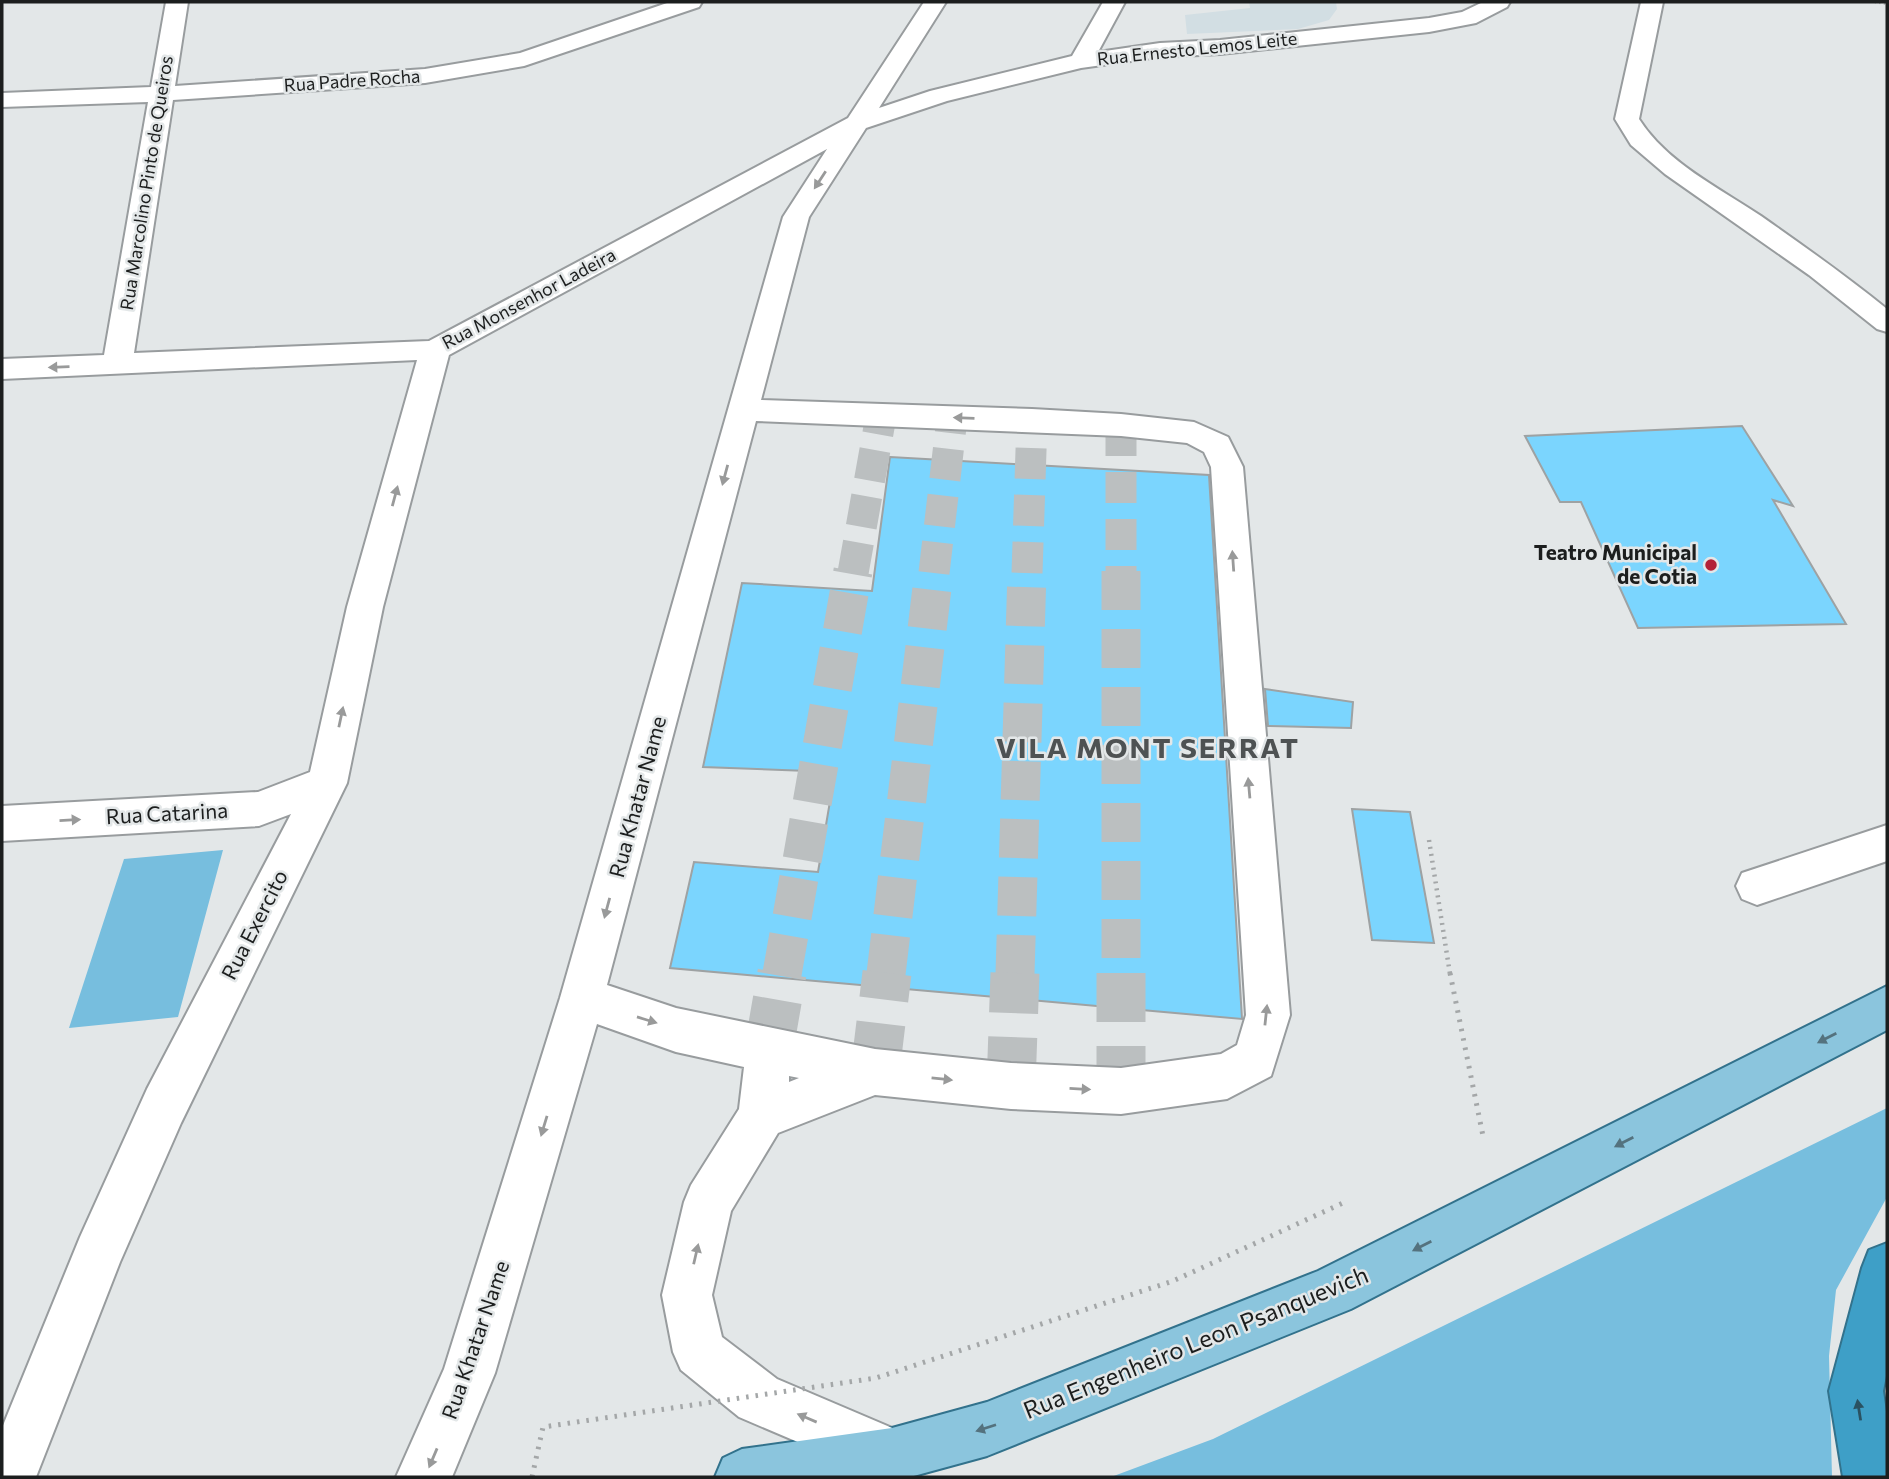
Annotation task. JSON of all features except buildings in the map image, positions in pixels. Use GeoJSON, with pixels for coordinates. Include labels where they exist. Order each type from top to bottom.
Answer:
{"type":"FeatureCollection","features":[{"type":"Feature","properties":{"kind":"highway"},"geometry":{"type":"LineString","coordinates":[[1870,1477],[1856,1391],[1887,1268]]}},
{"type":"Feature","properties":{"kind":"main road","name":"Rua Engenheiro Leon Psanquevich"},"geometry":{"type":"LineString","coordinates":[[742,1477],[892,1455],[988,1429],[1333,1291],[1887,1007]]}},
{"type":"Feature","properties":{"kind":"street","name":"Rua Marcolino Pinto de Queiros"},"geometry":{"type":"LineString","coordinates":[[117,364],[177,2]]}},
{"type":"Feature","properties":{"kind":"street","name":"Rua Padre Rocha"},"geometry":{"type":"LineString","coordinates":[[2,100],[162,94],[425,76],[524,59],[691,2]]}},
{"type":"Feature","properties":{"kind":"street","name":"Rua Khatar Name"},"geometry":{"type":"LineString","coordinates":[[425,1477],[469,1373],[582,999],[796,217],[935,2]]}},
{"type":"Feature","properties":{"kind":"street"},"geometry":{"type":"LineString","coordinates":[[1081,61],[1114,2]]}},
{"type":"Feature","properties":{"kind":"street","name":"Rua Ernesto Lemos Leite"},"geometry":{"type":"LineString","coordinates":[[857,123],[939,96],[1081,61],[1365,22],[1468,18],[1499,2]]}},
{"type":"Feature","properties":{"kind":"street"},"geometry":{"type":"LineString","coordinates":[[1652,2],[1627,119],[1640,139],[1674,169],[1819,269],[1887,323]]}},
{"type":"Feature","properties":{"kind":"street","name":"Rua Monsenhor Ladeira"},"geometry":{"type":"LineString","coordinates":[[2,369],[435,350],[857,123]]}},
{"type":"Feature","properties":{"kind":"street","name":"Rua Exercito"},"geometry":{"type":"LineString","coordinates":[[9,1477],[98,1255],[164,1106],[327,783],[365,607],[435,350]]}},
{"type":"Feature","properties":{"kind":"street"},"geometry":{"type":"LineString","coordinates":[[582,999],[676,1030],[875,1072],[1012,1086],[1121,1091],[1227,1076],[1255,1060],[1268,1015],[1227,467],[1217,445],[1194,433],[1032,420],[743,410]]}},
{"type":"Feature","properties":{"kind":"street","name":"Rua Catarina"},"geometry":{"type":"LineString","coordinates":[[2,823],[259,809],[327,783]]}},
{"type":"Feature","properties":{"kind":"street"},"geometry":{"type":"LineString","coordinates":[[1757,886],[1887,843]]}},
{"type":"Feature","properties":{"kind":"street"},"geometry":{"type":"LineString","coordinates":[[769,1048],[762,1116],[708,1202],[687,1294],[699,1352],[758,1398],[892,1455]]}},
{"type":"Feature","properties":{"kind":"street"},"geometry":{"type":"LineString","coordinates":[[762,1116],[875,1072]]}},
{"type":"Feature","properties":{"kind":"path"},"geometry":{"type":"LineString","coordinates":[[1875,2],[1887,4]]}},
{"type":"Feature","properties":{"kind":"path"},"geometry":{"type":"LineString","coordinates":[[1429,840],[1457,1018],[1483,1136]]}},
{"type":"Feature","properties":{"kind":"path"},"geometry":{"type":"LineString","coordinates":[[533,1477],[543,1427],[876,1378],[1173,1281],[1345,1202]]}},
{"type":"Feature","properties":{"kind":"shaded area"},"geometry":{"type":"Polygon","coordinates":[[[1249,2],[1336,2],[1337,9],[1329,20],[1298,29],[1187,34],[1185,15],[1250,8],[1249,2]]]}},
{"type":"Feature","properties":{"kind":"shaded area"},"geometry":{"type":"Polygon","coordinates":[[[223,850],[178,1017],[69,1028],[124,859],[223,850]]]}},
{"type":"Feature","properties":{"kind":"shaded area"},"geometry":{"type":"Polygon","coordinates":[[[1887,1108],[1887,1197],[1836,1290],[1829,1356],[1832,1477],[1111,1477],[1213,1439],[1887,1108]]]}},
{"type":"Feature","properties":{"kind":"tunnel"},"geometry":{"type":"LineString","coordinates":[[853,573],[881,416]]}},
{"type":"Feature","properties":{"kind":"tunnel"},"geometry":{"type":"LineString","coordinates":[[934,573],[952,418]]}},
{"type":"Feature","properties":{"kind":"tunnel"},"geometry":{"type":"LineString","coordinates":[[1027,573],[1032,420]]}},
{"type":"Feature","properties":{"kind":"tunnel"},"geometry":{"type":"LineString","coordinates":[[1121,425],[1121,1091]]}},
{"type":"Feature","properties":{"kind":"tunnel"},"geometry":{"type":"LineString","coordinates":[[782,974],[853,571]]}},
{"type":"Feature","properties":{"kind":"tunnel"},"geometry":{"type":"LineString","coordinates":[[886,974],[934,571]]}},
{"type":"Feature","properties":{"kind":"tunnel"},"geometry":{"type":"LineString","coordinates":[[1015,974],[1027,571]]}},
{"type":"Feature","properties":{"kind":"tunnel"},"geometry":{"type":"LineString","coordinates":[[769,1048],[782,973]]}},
{"type":"Feature","properties":{"kind":"tunnel"},"geometry":{"type":"LineString","coordinates":[[875,1072],[887,973]]}},
{"type":"Feature","properties":{"kind":"tunnel"},"geometry":{"type":"LineString","coordinates":[[1011,1086],[1015,973]]}},
{"type":"Feature","properties":{"kind":"place","name":"Teatro Municipal de Cotia"},"geometry":{"type":"Point","coordinates":[1711,565]}},
{"type":"Feature","properties":{"kind":"district","name":"VILA MONT SERRAT"},"geometry":{"type":"Point","coordinates":[1148,748]}}]}
